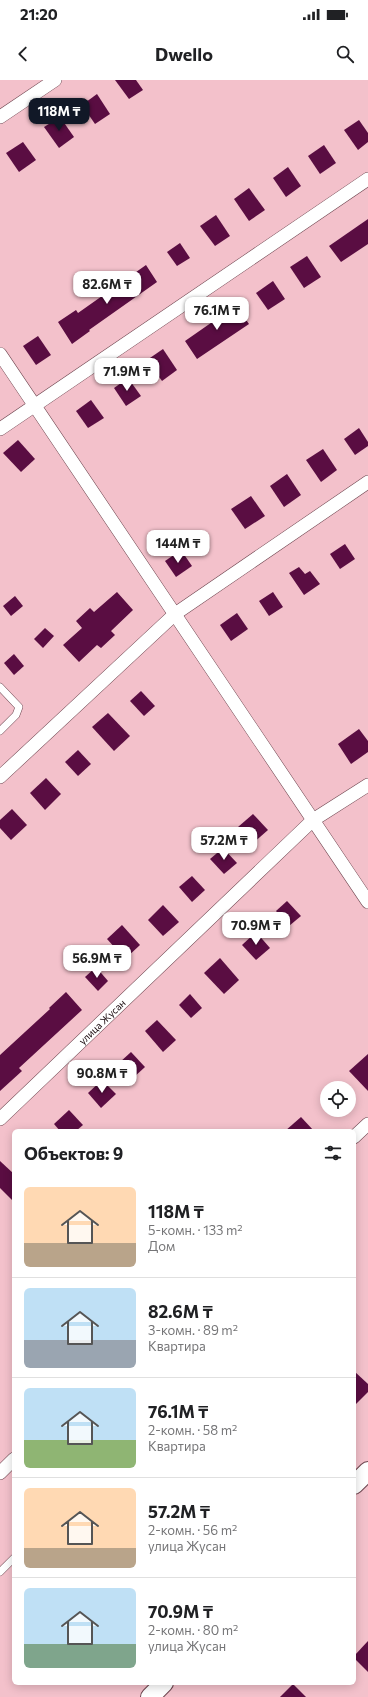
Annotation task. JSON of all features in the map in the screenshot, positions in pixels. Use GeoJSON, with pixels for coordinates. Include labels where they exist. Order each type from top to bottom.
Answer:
{"type":"FeatureCollection","features":[{"type":"Feature","properties":{"kind":"street"},"geometry":{"type":"LineString","coordinates":[[0,117],[55,80]]}},
{"type":"Feature","properties":{"kind":"street"},"geometry":{"type":"LineString","coordinates":[[0,429],[34,404],[368,178]]}},
{"type":"Feature","properties":{"kind":"street"},"geometry":{"type":"LineString","coordinates":[[0,354],[368,902]]}},
{"type":"Feature","properties":{"kind":"street"},"geometry":{"type":"LineString","coordinates":[[0,777],[175,614],[368,482]]}},
{"type":"Feature","properties":{"kind":"street","name":"улица Жусан"},"geometry":{"type":"LineString","coordinates":[[0,1119],[313,820],[368,784]]}},
{"type":"Feature","properties":{"kind":"street"},"geometry":{"type":"LineString","coordinates":[[356,1135],[368,1124]]}},
{"type":"Feature","properties":{"kind":"street"},"geometry":{"type":"LineString","coordinates":[[0,1472],[12,1461]]}},
{"type":"Feature","properties":{"kind":"street"},"geometry":{"type":"LineString","coordinates":[[356,1484],[368,1471]]}},
{"type":"Feature","properties":{"kind":"street"},"geometry":{"type":"LineString","coordinates":[[150,1697],[162,1685]]}},
{"type":"Feature","properties":{"kind":"lane"},"geometry":{"type":"LineString","coordinates":[[0,687],[19,707],[16,715],[0,730]]}},
{"type":"Feature","properties":{"kind":"lane"},"geometry":{"type":"LineString","coordinates":[[0,1572],[12,1560]]}},
{"type":"Feature","properties":{"kind":"building"},"geometry":{"type":"Polygon","coordinates":[[[115,80],[136,80],[143,90],[129,99],[115,80]]]}},
{"type":"Feature","properties":{"kind":"building"},"geometry":{"type":"Polygon","coordinates":[[[97,94],[110,114],[95,124],[82,105],[97,94]]]}},
{"type":"Feature","properties":{"kind":"building"},"geometry":{"type":"Polygon","coordinates":[[[60,117],[74,137],[59,148],[44,127],[60,117]]]}},
{"type":"Feature","properties":{"kind":"building"},"geometry":{"type":"Polygon","coordinates":[[[359,120],[368,133],[368,142],[358,150],[344,130],[359,120]]]}},
{"type":"Feature","properties":{"kind":"building"},"geometry":{"type":"Polygon","coordinates":[[[23,142],[36,160],[19,172],[6,153],[23,142]]]}},
{"type":"Feature","properties":{"kind":"building"},"geometry":{"type":"Polygon","coordinates":[[[324,145],[336,163],[320,174],[308,156],[324,145]]]}},
{"type":"Feature","properties":{"kind":"building"},"geometry":{"type":"Polygon","coordinates":[[[288,167],[301,186],[286,197],[273,178],[288,167]]]}},
{"type":"Feature","properties":{"kind":"building"},"geometry":{"type":"Polygon","coordinates":[[[249,188],[265,210],[249,221],[234,199],[249,188]]]}},
{"type":"Feature","properties":{"kind":"building"},"geometry":{"type":"Polygon","coordinates":[[[216,215],[230,236],[215,246],[200,226],[216,215]]]}},
{"type":"Feature","properties":{"kind":"building"},"geometry":{"type":"Polygon","coordinates":[[[368,219],[368,244],[341,262],[329,246],[368,219]]]}},
{"type":"Feature","properties":{"kind":"building"},"geometry":{"type":"Polygon","coordinates":[[[180,243],[190,258],[177,266],[167,252],[180,243]]]}},
{"type":"Feature","properties":{"kind":"building"},"geometry":{"type":"Polygon","coordinates":[[[307,256],[321,277],[304,288],[290,267],[307,256]]]}},
{"type":"Feature","properties":{"kind":"building"},"geometry":{"type":"Polygon","coordinates":[[[146,265],[157,282],[89,330],[90,331],[72,344],[58,322],[76,310],[78,313],[146,265]]]}},
{"type":"Feature","properties":{"kind":"building"},"geometry":{"type":"Polygon","coordinates":[[[273,281],[285,299],[268,310],[256,293],[273,281]]]}},
{"type":"Feature","properties":{"kind":"building"},"geometry":{"type":"Polygon","coordinates":[[[234,303],[249,324],[197,359],[185,341],[218,318],[216,315],[234,303]]]}},
{"type":"Feature","properties":{"kind":"building"},"geometry":{"type":"Polygon","coordinates":[[[38,336],[51,355],[36,365],[23,346],[38,336]]]}},
{"type":"Feature","properties":{"kind":"building"},"geometry":{"type":"Polygon","coordinates":[[[163,349],[177,370],[162,381],[147,360],[163,349]]]}},
{"type":"Feature","properties":{"kind":"building"},"geometry":{"type":"Polygon","coordinates":[[[128,378],[141,396],[126,406],[114,388],[128,378]]]}},
{"type":"Feature","properties":{"kind":"building"},"geometry":{"type":"Polygon","coordinates":[[[91,400],[104,418],[88,428],[76,411],[91,400]]]}},
{"type":"Feature","properties":{"kind":"building"},"geometry":{"type":"Polygon","coordinates":[[[359,428],[368,442],[368,446],[355,455],[344,439],[359,428]]]}},
{"type":"Feature","properties":{"kind":"building"},"geometry":{"type":"Polygon","coordinates":[[[18,440],[35,459],[21,472],[3,453],[18,440]]]}},
{"type":"Feature","properties":{"kind":"building"},"geometry":{"type":"Polygon","coordinates":[[[323,449],[337,470],[321,482],[306,460],[323,449]]]}},
{"type":"Feature","properties":{"kind":"building"},"geometry":{"type":"Polygon","coordinates":[[[287,474],[301,495],[284,507],[270,486],[287,474]]]}},
{"type":"Feature","properties":{"kind":"building"},"geometry":{"type":"Polygon","coordinates":[[[251,496],[265,516],[245,529],[231,509],[251,496]]]}},
{"type":"Feature","properties":{"kind":"building"},"geometry":{"type":"Polygon","coordinates":[[[345,544],[355,559],[340,569],[330,554],[345,544]]]}},
{"type":"Feature","properties":{"kind":"building"},"geometry":{"type":"Polygon","coordinates":[[[181,550],[192,566],[176,577],[165,561],[181,550]]]}},
{"type":"Feature","properties":{"kind":"building"},"geometry":{"type":"Polygon","coordinates":[[[299,567],[305,574],[310,571],[320,584],[304,595],[289,573],[299,567]]]}},
{"type":"Feature","properties":{"kind":"building"},"geometry":{"type":"Polygon","coordinates":[[[117,592],[133,610],[111,631],[115,635],[101,648],[97,645],[79,662],[63,645],[82,628],[76,621],[90,608],[94,612],[117,592]]]}},
{"type":"Feature","properties":{"kind":"building"},"geometry":{"type":"Polygon","coordinates":[[[273,592],[283,607],[269,616],[259,601],[273,592]]]}},
{"type":"Feature","properties":{"kind":"building"},"geometry":{"type":"Polygon","coordinates":[[[15,596],[23,606],[11,616],[3,606],[15,596]]]}},
{"type":"Feature","properties":{"kind":"building"},"geometry":{"type":"Polygon","coordinates":[[[237,613],[248,629],[231,641],[220,625],[237,613]]]}},
{"type":"Feature","properties":{"kind":"building"},"geometry":{"type":"Polygon","coordinates":[[[45,628],[54,636],[43,648],[34,639],[45,628]]]}},
{"type":"Feature","properties":{"kind":"building"},"geometry":{"type":"Polygon","coordinates":[[[14,654],[24,666],[14,675],[4,663],[14,654]]]}},
{"type":"Feature","properties":{"kind":"building"},"geometry":{"type":"Polygon","coordinates":[[[141,691],[155,706],[144,716],[130,701],[141,691]]]}},
{"type":"Feature","properties":{"kind":"building"},"geometry":{"type":"Polygon","coordinates":[[[108,713],[130,736],[114,751],[92,727],[108,713]]]}},
{"type":"Feature","properties":{"kind":"building"},"geometry":{"type":"Polygon","coordinates":[[[359,729],[368,741],[368,752],[351,764],[338,744],[359,729]]]}},
{"type":"Feature","properties":{"kind":"building"},"geometry":{"type":"Polygon","coordinates":[[[78,750],[91,764],[78,776],[65,762],[78,750]]]}},
{"type":"Feature","properties":{"kind":"building"},"geometry":{"type":"Polygon","coordinates":[[[46,778],[61,794],[45,810],[30,793],[46,778]]]}},
{"type":"Feature","properties":{"kind":"building"},"geometry":{"type":"Polygon","coordinates":[[[12,809],[27,825],[11,840],[0,828],[0,820],[12,809]]]}},
{"type":"Feature","properties":{"kind":"building"},"geometry":{"type":"Polygon","coordinates":[[[253,814],[268,830],[253,843],[238,827],[253,814]]]}},
{"type":"Feature","properties":{"kind":"building"},"geometry":{"type":"Polygon","coordinates":[[[223,848],[237,863],[224,874],[210,859],[223,848]]]}},
{"type":"Feature","properties":{"kind":"building"},"geometry":{"type":"Polygon","coordinates":[[[192,876],[205,890],[192,902],[179,887],[192,876]]]}},
{"type":"Feature","properties":{"kind":"building"},"geometry":{"type":"Polygon","coordinates":[[[287,901],[301,916],[289,926],[276,911],[287,901]]]}},
{"type":"Feature","properties":{"kind":"building"},"geometry":{"type":"Polygon","coordinates":[[[163,905],[179,922],[163,936],[148,920],[163,905]]]}},
{"type":"Feature","properties":{"kind":"building"},"geometry":{"type":"Polygon","coordinates":[[[122,925],[140,945],[125,959],[107,939],[122,925]]]}},
{"type":"Feature","properties":{"kind":"building"},"geometry":{"type":"Polygon","coordinates":[[[256,932],[270,948],[256,960],[242,945],[256,932]]]}},
{"type":"Feature","properties":{"kind":"building"},"geometry":{"type":"Polygon","coordinates":[[[220,958],[239,980],[224,994],[204,973],[220,958]]]}},
{"type":"Feature","properties":{"kind":"building"},"geometry":{"type":"Polygon","coordinates":[[[96,967],[108,981],[98,991],[85,977],[96,967]]]}},
{"type":"Feature","properties":{"kind":"building"},"geometry":{"type":"Polygon","coordinates":[[[66,992],[82,1010],[19,1068],[22,1071],[0,1091],[0,1055],[50,1009],[49,1008],[66,992]]]}},
{"type":"Feature","properties":{"kind":"building"},"geometry":{"type":"Polygon","coordinates":[[[190,994],[202,1008],[191,1018],[179,1005],[190,994]]]}},
{"type":"Feature","properties":{"kind":"building"},"geometry":{"type":"Polygon","coordinates":[[[157,1020],[176,1040],[163,1052],[145,1031],[157,1020]]]}},
{"type":"Feature","properties":{"kind":"building"},"geometry":{"type":"Polygon","coordinates":[[[131,1052],[145,1067],[133,1078],[119,1063],[131,1052]]]}},
{"type":"Feature","properties":{"kind":"building"},"geometry":{"type":"Polygon","coordinates":[[[368,1054],[368,1091],[349,1071],[368,1054]]]}},
{"type":"Feature","properties":{"kind":"building"},"geometry":{"type":"Polygon","coordinates":[[[102,1080],[116,1094],[101,1108],[88,1093],[102,1080]]]}},
{"type":"Feature","properties":{"kind":"building"},"geometry":{"type":"Polygon","coordinates":[[[69,1110],[83,1125],[78,1129],[58,1129],[54,1124],[69,1110]]]}},
{"type":"Feature","properties":{"kind":"building"},"geometry":{"type":"Polygon","coordinates":[[[301,1117],[312,1129],[287,1129],[301,1117]]]}},
{"type":"Feature","properties":{"kind":"building"},"geometry":{"type":"Polygon","coordinates":[[[0,1161],[12,1172],[12,1200],[0,1188],[0,1161]]]}},
{"type":"Feature","properties":{"kind":"building"},"geometry":{"type":"Polygon","coordinates":[[[356,1373],[368,1384],[368,1392],[356,1404],[356,1373]]]}},
{"type":"Feature","properties":{"kind":"building"},"geometry":{"type":"Polygon","coordinates":[[[368,1641],[368,1672],[356,1660],[356,1654],[368,1641]]]}},
{"type":"Feature","properties":{"kind":"building"},"geometry":{"type":"Polygon","coordinates":[[[292,1685],[294,1685],[306,1697],[280,1697],[292,1685]]]}}]}
